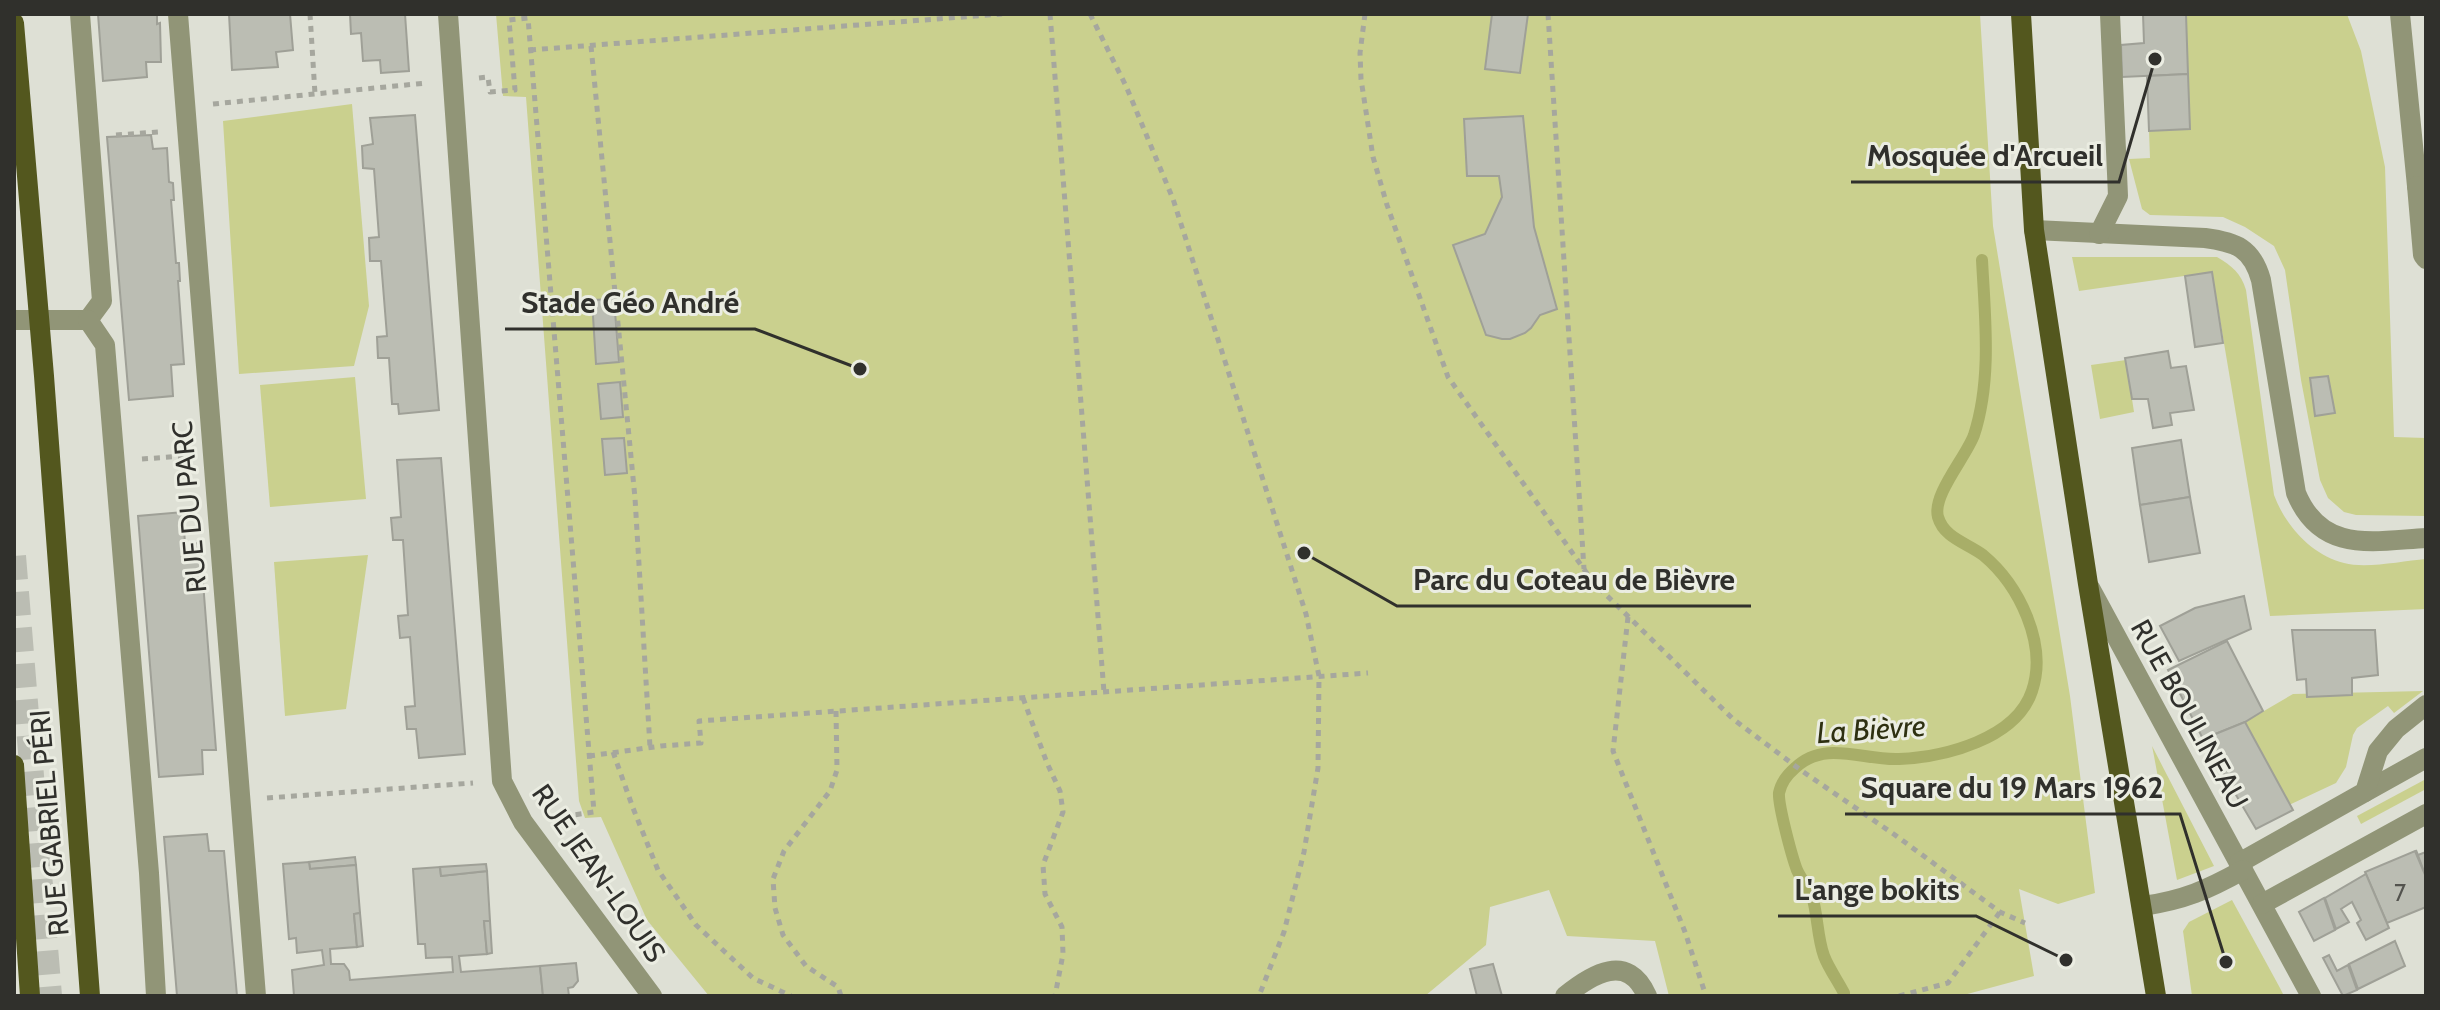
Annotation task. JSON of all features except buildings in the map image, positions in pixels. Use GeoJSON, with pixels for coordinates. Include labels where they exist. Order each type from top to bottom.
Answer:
{"type":"FeatureCollection","features":[{"type":"Feature","properties":{"kind":"main road"},"geometry":{"type":"LineString","coordinates":[[2021,14],[2034,230],[2088,584],[2143,906],[2151,995]]}},
{"type":"Feature","properties":{"kind":"main road","name":"RUE GABRIEL PÉRI"},"geometry":{"type":"LineString","coordinates":[[14,23],[90,996]]}},
{"type":"Feature","properties":{"kind":"main road","name":"RUE GABRIEL PÉRI"},"geometry":{"type":"LineString","coordinates":[[14,765],[30,996]]}},
{"type":"Feature","properties":{"kind":"street"},"geometry":{"type":"LineString","coordinates":[[80,14],[102,301],[88,320]]}},
{"type":"Feature","properties":{"kind":"street","name":"RUE DU PARC"},"geometry":{"type":"LineString","coordinates":[[178,14],[193,106],[213,453],[256,996]]}},
{"type":"Feature","properties":{"kind":"street"},"geometry":{"type":"LineString","coordinates":[[448,14],[502,781]]}},
{"type":"Feature","properties":{"kind":"street"},"geometry":{"type":"LineString","coordinates":[[2099,234],[2118,196],[2110,14]]}},
{"type":"Feature","properties":{"kind":"street"},"geometry":{"type":"LineString","coordinates":[[2400,14],[2421,188],[2423,255],[2426,259]]}},
{"type":"Feature","properties":{"kind":"street"},"geometry":{"type":"LineString","coordinates":[[2034,230],[2205,238],[2224,241],[2249,253],[2257,266],[2296,493],[2306,513],[2328,532],[2354,542],[2426,538]]}},
{"type":"Feature","properties":{"kind":"street"},"geometry":{"type":"LineString","coordinates":[[14,320],[88,320]]}},
{"type":"Feature","properties":{"kind":"street"},"geometry":{"type":"LineString","coordinates":[[88,320],[105,345],[149,873],[156,996]]}},
{"type":"Feature","properties":{"kind":"street","name":"RUE BOULINEAU"},"geometry":{"type":"LineString","coordinates":[[2088,584],[2311,996]]}},
{"type":"Feature","properties":{"kind":"street"},"geometry":{"type":"LineString","coordinates":[[2365,792],[2378,751],[2396,729],[2426,705]]}},
{"type":"Feature","properties":{"kind":"street"},"geometry":{"type":"LineString","coordinates":[[2143,906],[2204,891],[2241,866],[2426,758]]}},
{"type":"Feature","properties":{"kind":"street","name":"RUE JEAN-LOUIS"},"geometry":{"type":"LineString","coordinates":[[502,781],[523,822],[652,996]]}},
{"type":"Feature","properties":{"kind":"street"},"geometry":{"type":"LineString","coordinates":[[2262,904],[2426,814]]}},
{"type":"Feature","properties":{"kind":"street"},"geometry":{"type":"LineString","coordinates":[[1565,996],[1603,972],[1620,970],[1637,978],[1647,996]]}},
{"type":"Feature","properties":{"kind":"path"},"geometry":{"type":"LineString","coordinates":[[310,14],[315,94]]}},
{"type":"Feature","properties":{"kind":"path"},"geometry":{"type":"LineString","coordinates":[[530,50],[1002,14]]}},
{"type":"Feature","properties":{"kind":"path"},"geometry":{"type":"LineString","coordinates":[[1050,14],[1104,692]]}},
{"type":"Feature","properties":{"kind":"path"},"geometry":{"type":"LineString","coordinates":[[1090,14],[1126,86],[1173,199],[1306,614],[1319,676],[1318,768],[1304,852],[1284,932],[1259,996]]}},
{"type":"Feature","properties":{"kind":"path"},"geometry":{"type":"LineString","coordinates":[[1365,14],[1360,53],[1373,157],[1448,377],[1593,582],[1733,719],[2000,912],[2025,923]]}},
{"type":"Feature","properties":{"kind":"path"},"geometry":{"type":"LineString","coordinates":[[1548,14],[1585,570]]}},
{"type":"Feature","properties":{"kind":"path"},"geometry":{"type":"LineString","coordinates":[[466,79],[488,77],[490,92],[515,90],[509,20],[528,18],[594,812],[523,822]]}},
{"type":"Feature","properties":{"kind":"path"},"geometry":{"type":"LineString","coordinates":[[591,46],[635,498],[650,747]]}},
{"type":"Feature","properties":{"kind":"path"},"geometry":{"type":"LineString","coordinates":[[103,136],[172,131],[193,106],[427,83]]}},
{"type":"Feature","properties":{"kind":"path"},"geometry":{"type":"LineString","coordinates":[[115,462],[213,453]]}},
{"type":"Feature","properties":{"kind":"path"},"geometry":{"type":"LineString","coordinates":[[1628,617],[1613,751],[1685,932],[1706,996]]}},
{"type":"Feature","properties":{"kind":"path"},"geometry":{"type":"LineString","coordinates":[[589,756],[701,743],[699,721],[1368,673]]}},
{"type":"Feature","properties":{"kind":"path"},"geometry":{"type":"LineString","coordinates":[[1023,698],[1060,791],[1063,812],[1043,865],[1045,894],[1062,927],[1063,954],[1055,996]]}},
{"type":"Feature","properties":{"kind":"path"},"geometry":{"type":"LineString","coordinates":[[836,711],[837,770],[830,791],[784,851],[773,879],[775,908],[783,935],[806,966],[838,987],[841,996]]}},
{"type":"Feature","properties":{"kind":"path"},"geometry":{"type":"LineString","coordinates":[[613,752],[658,870],[696,925],[753,978],[791,996]]}},
{"type":"Feature","properties":{"kind":"path"},"geometry":{"type":"LineString","coordinates":[[293,797],[502,781]]}},
{"type":"Feature","properties":{"kind":"path"},"geometry":{"type":"LineString","coordinates":[[1899,996],[1948,983],[2000,912]]}},
{"type":"Feature","properties":{"kind":"green space"},"geometry":{"type":"Polygon","coordinates":[[[496,14],[1980,14],[1993,226],[2070,696],[2095,893],[2058,904],[2019,889],[2034,976],[1960,996],[1669,996],[1655,941],[1567,936],[1549,890],[1490,907],[1486,945],[1425,996],[709,996],[647,920],[601,817],[585,818],[579,801],[526,97],[503,96],[496,14]]]}},
{"type":"Feature","properties":{"kind":"green space"},"geometry":{"type":"Polygon","coordinates":[[[2186,14],[2347,14],[2361,51],[2385,167],[2394,437],[2426,438],[2426,516],[2356,515],[2344,512],[2328,498],[2320,480],[2301,380],[2285,270],[2274,246],[2223,217],[2150,215],[2142,209],[2129,159],[2150,158],[2149,131],[2190,129],[2186,14]]]}},
{"type":"Feature","properties":{"kind":"green space"},"geometry":{"type":"Polygon","coordinates":[[[352,104],[369,306],[354,366],[239,374],[223,121],[352,104]]]}},
{"type":"Feature","properties":{"kind":"green space"},"geometry":{"type":"Polygon","coordinates":[[[2072,257],[2217,257],[2235,270],[2246,290],[2274,495],[2285,517],[2310,546],[2344,563],[2373,565],[2426,559],[2426,609],[2270,616],[2212,272],[2079,291],[2072,257]]]}},
{"type":"Feature","properties":{"kind":"green space"},"geometry":{"type":"Polygon","coordinates":[[[2126,360],[2134,412],[2100,419],[2091,365],[2126,360]]]}},
{"type":"Feature","properties":{"kind":"green space"},"geometry":{"type":"Polygon","coordinates":[[[355,377],[366,499],[270,507],[260,385],[355,377]]]}},
{"type":"Feature","properties":{"kind":"green space"},"geometry":{"type":"Polygon","coordinates":[[[368,555],[346,709],[285,716],[274,562],[368,555]]]}},
{"type":"Feature","properties":{"kind":"green space"},"geometry":{"type":"Polygon","coordinates":[[[2423,691],[2394,713],[2388,706],[2357,728],[2346,767],[2336,783],[2289,805],[2245,722],[2293,694],[2423,691]]]}},
{"type":"Feature","properties":{"kind":"green space"},"geometry":{"type":"Polygon","coordinates":[[[2152,746],[2214,866],[2177,880],[2154,756],[2152,746]]]}},
{"type":"Feature","properties":{"kind":"green space"},"geometry":{"type":"Polygon","coordinates":[[[2426,779],[2426,789],[2361,824],[2357,816],[2426,779]]]}},
{"type":"Feature","properties":{"kind":"green space"},"geometry":{"type":"Polygon","coordinates":[[[2232,900],[2284,996],[2192,996],[2183,931],[2189,922],[2232,900]]]}},
{"type":"Feature","properties":{"kind":"waterway","name":"La Bièvre"},"geometry":{"type":"LineString","coordinates":[[1844,993],[1824,956],[1812,896],[1792,854],[1779,799],[1783,782],[1795,768],[1819,755],[1845,753],[1899,759],[1937,754],[1977,742],[2011,722],[2024,708],[2036,673],[2033,635],[2019,599],[1996,568],[1983,555],[1945,530],[1938,517],[1940,498],[1970,444],[1980,414],[1986,348],[1982,260]]}},
{"type":"Feature","properties":{"kind":"tunnel"},"geometry":{"type":"LineString","coordinates":[[14,556],[50,996]]}},
{"type":"Feature","properties":{"kind":"place","name":"Mosquée d'Arcueil"},"geometry":{"type":"Point","coordinates":[2155,59]}},
{"type":"Feature","properties":{"kind":"place","name":"Stade Géo André"},"geometry":{"type":"Point","coordinates":[860,369]}},
{"type":"Feature","properties":{"kind":"place","name":"Parc du Coteau de Bièvre"},"geometry":{"type":"Point","coordinates":[1304,553]}},
{"type":"Feature","properties":{"kind":"place","name":"L'ange bokits"},"geometry":{"type":"Point","coordinates":[2066,960]}},
{"type":"Feature","properties":{"kind":"place","name":"Square du 19 Mars 1962"},"geometry":{"type":"Point","coordinates":[2226,962]}}]}
